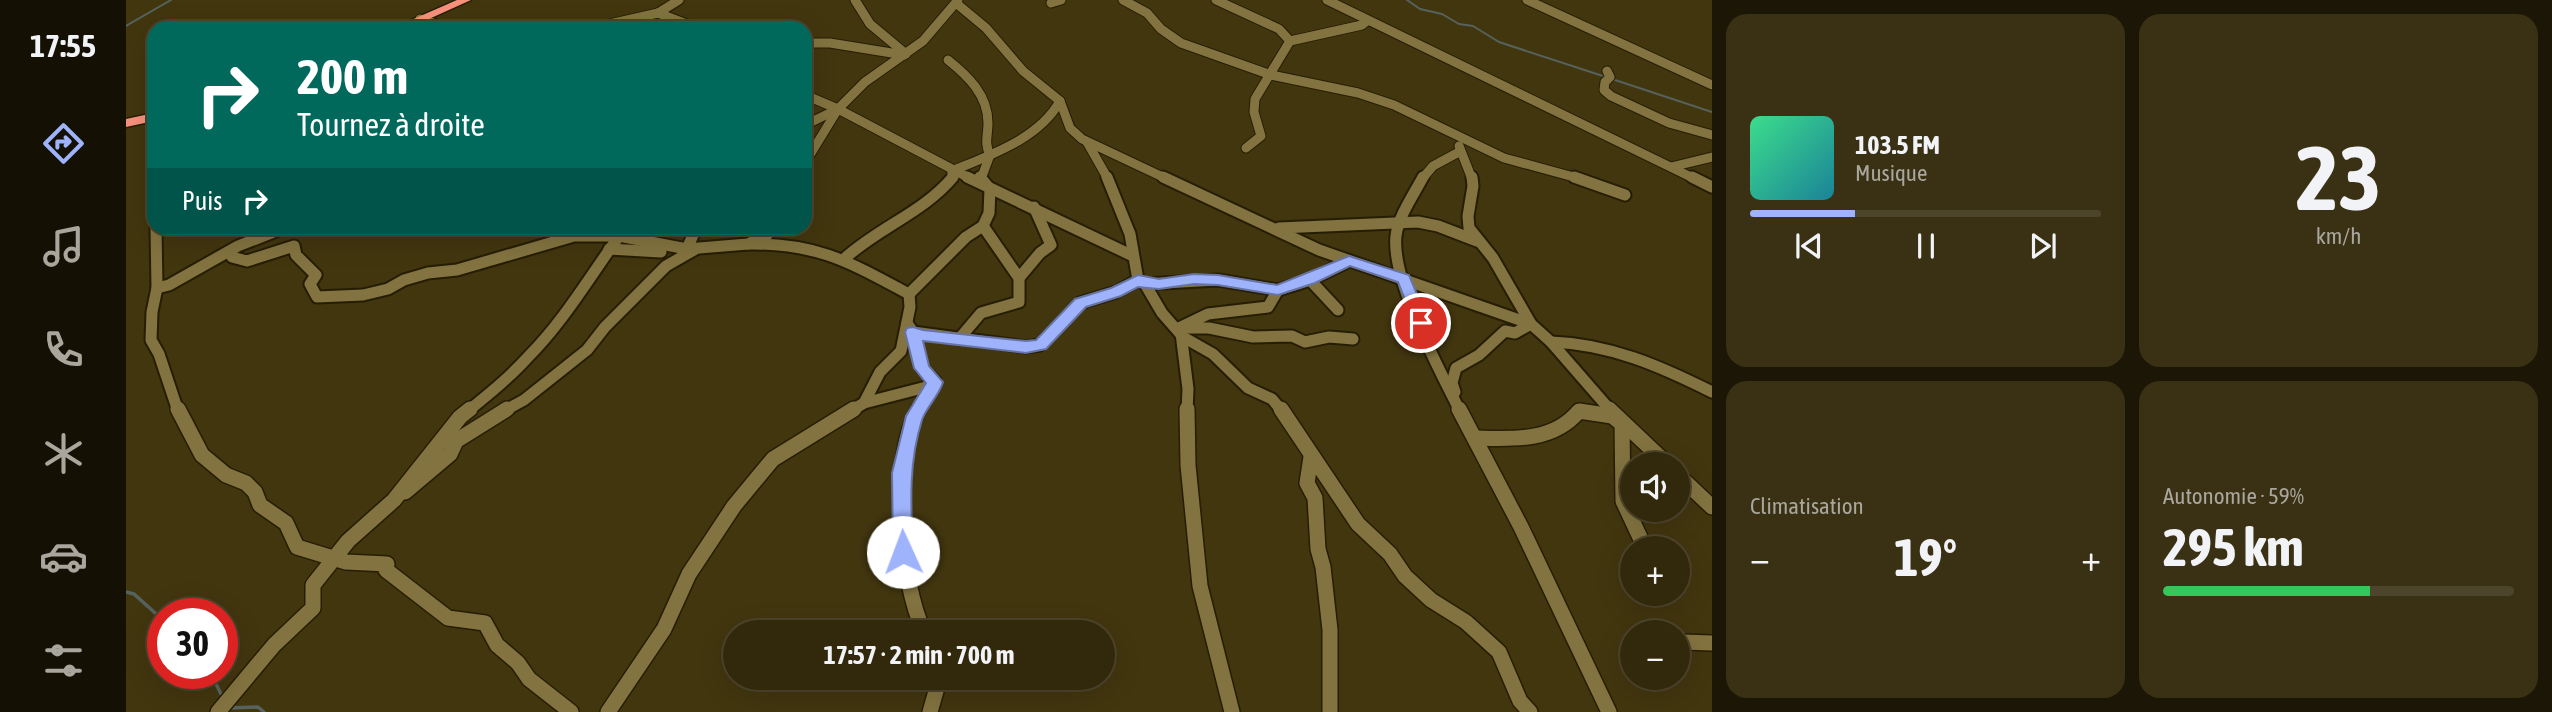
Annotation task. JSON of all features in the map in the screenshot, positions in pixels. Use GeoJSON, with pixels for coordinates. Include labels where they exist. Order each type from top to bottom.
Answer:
{"type":"FeatureCollection","features":[{"type":"Feature","properties":{"kind":"highway"},"geometry":{"type":"LineString","coordinates":[[415,21],[466,0]]}},
{"type":"Feature","properties":{"kind":"highway"},"geometry":{"type":"LineString","coordinates":[[126,123],[147,118]]}},
{"type":"Feature","properties":{"kind":"street"},"geometry":{"type":"LineString","coordinates":[[623,21],[658,13],[679,0]]}},
{"type":"Feature","properties":{"kind":"street"},"geometry":{"type":"LineString","coordinates":[[855,0],[870,24],[905,55]]}},
{"type":"Feature","properties":{"kind":"street"},"geometry":{"type":"LineString","coordinates":[[1051,3],[1061,0]]}},
{"type":"Feature","properties":{"kind":"street"},"geometry":{"type":"LineString","coordinates":[[1122,0],[1147,13],[1161,29],[1181,43],[1271,75],[1394,105],[1504,158],[1592,182],[1625,195]]}},
{"type":"Feature","properties":{"kind":"street"},"geometry":{"type":"LineString","coordinates":[[1147,13],[1150,0]]}},
{"type":"Feature","properties":{"kind":"street"},"geometry":{"type":"LineString","coordinates":[[1216,0],[1279,29],[1290,41]]}},
{"type":"Feature","properties":{"kind":"street"},"geometry":{"type":"LineString","coordinates":[[1326,0],[1712,187]]}},
{"type":"Feature","properties":{"kind":"street"},"geometry":{"type":"LineString","coordinates":[[1527,0],[1712,85]]}},
{"type":"Feature","properties":{"kind":"street"},"geometry":{"type":"LineString","coordinates":[[812,152],[838,109],[865,82],[923,41],[957,2],[986,28],[1023,71],[1060,100],[1070,128],[1087,142],[1349,261],[1531,324]]}},
{"type":"Feature","properties":{"kind":"street"},"geometry":{"type":"LineString","coordinates":[[658,13],[679,21]]}},
{"type":"Feature","properties":{"kind":"street"},"geometry":{"type":"LineString","coordinates":[[420,19],[427,21]]}},
{"type":"Feature","properties":{"kind":"street"},"geometry":{"type":"LineString","coordinates":[[1290,41],[1362,25],[1367,21]]}},
{"type":"Feature","properties":{"kind":"street"},"geometry":{"type":"LineString","coordinates":[[1246,148],[1261,136],[1254,110],[1256,91],[1286,55],[1290,41]]}},
{"type":"Feature","properties":{"kind":"street"},"geometry":{"type":"LineString","coordinates":[[812,43],[847,44],[891,55],[905,55]]}},
{"type":"Feature","properties":{"kind":"street"},"geometry":{"type":"LineString","coordinates":[[948,60],[977,86],[988,117],[984,144],[990,155]]}},
{"type":"Feature","properties":{"kind":"street"},"geometry":{"type":"LineString","coordinates":[[1607,71],[1611,76],[1605,82],[1604,90],[1611,96],[1669,123],[1712,135]]}},
{"type":"Feature","properties":{"kind":"street"},"geometry":{"type":"LineString","coordinates":[[812,97],[952,171],[1034,207],[1133,256]]}},
{"type":"Feature","properties":{"kind":"street"},"geometry":{"type":"LineString","coordinates":[[952,171],[990,155],[1048,117],[1057,110],[1060,100]]}},
{"type":"Feature","properties":{"kind":"street"},"geometry":{"type":"LineString","coordinates":[[812,122],[838,109]]}},
{"type":"Feature","properties":{"kind":"street"},"geometry":{"type":"LineString","coordinates":[[1460,135],[1459,152],[1470,171],[1474,185],[1469,201],[1469,228],[1492,256],[1509,292],[1531,324],[1551,342],[1622,424],[1623,501],[1639,536]]}},
{"type":"Feature","properties":{"kind":"street"},"geometry":{"type":"LineString","coordinates":[[1087,142],[1112,185],[1130,234],[1133,256],[1142,282],[1162,313],[1181,332],[1213,354],[1248,388],[1272,399],[1289,419],[1311,457],[1323,469],[1358,524],[1390,554],[1405,576],[1431,600],[1466,622],[1499,652],[1520,701],[1530,712]]}},
{"type":"Feature","properties":{"kind":"street"},"geometry":{"type":"LineString","coordinates":[[1459,152],[1433,163],[1415,189],[1399,225],[1396,239],[1404,279],[1421,323],[1425,343],[1477,438],[1609,712]]}},
{"type":"Feature","properties":{"kind":"street"},"geometry":{"type":"LineString","coordinates":[[934,385],[929,373],[922,368],[910,327],[909,294],[966,237],[983,226],[989,213],[990,189],[979,178],[990,155]]}},
{"type":"Feature","properties":{"kind":"street"},"geometry":{"type":"LineString","coordinates":[[1671,167],[1712,157]]}},
{"type":"Feature","properties":{"kind":"street"},"geometry":{"type":"LineString","coordinates":[[843,260],[864,240],[918,209],[933,197],[953,178],[952,171]]}},
{"type":"Feature","properties":{"kind":"street"},"geometry":{"type":"LineString","coordinates":[[1019,278],[1040,253],[1051,245],[1034,207]]}},
{"type":"Feature","properties":{"kind":"street"},"geometry":{"type":"LineString","coordinates":[[1275,229],[1399,225],[1409,221],[1430,225],[1478,242]]}},
{"type":"Feature","properties":{"kind":"street"},"geometry":{"type":"LineString","coordinates":[[959,340],[967,334],[977,315],[991,308],[1016,305],[1019,302],[1019,278],[983,226]]}},
{"type":"Feature","properties":{"kind":"street"},"geometry":{"type":"LineString","coordinates":[[156,235],[157,288],[152,312],[151,340],[159,354],[180,416],[202,455],[226,475],[246,483],[255,492],[260,505],[286,523],[297,547],[357,564],[381,561],[387,564],[386,570],[398,577],[404,586],[421,595],[448,618],[485,623],[497,645],[518,663],[529,679],[571,712]]}},
{"type":"Feature","properties":{"kind":"street"},"geometry":{"type":"LineString","coordinates":[[157,288],[169,285],[230,251],[268,235]]}},
{"type":"Feature","properties":{"kind":"street"},"geometry":{"type":"LineString","coordinates":[[230,251],[232,257],[247,261],[294,246],[296,255],[316,275],[310,284],[317,297],[363,295],[388,289],[416,276],[457,270],[551,241],[586,235]]}},
{"type":"Feature","properties":{"kind":"street"},"geometry":{"type":"LineString","coordinates":[[394,500],[460,417],[499,386],[530,356],[573,302],[620,235]]}},
{"type":"Feature","properties":{"kind":"street"},"geometry":{"type":"LineString","coordinates":[[636,235],[694,248]]}},
{"type":"Feature","properties":{"kind":"street"},"geometry":{"type":"LineString","coordinates":[[694,248],[695,235]]}},
{"type":"Feature","properties":{"kind":"street"},"geometry":{"type":"LineString","coordinates":[[748,244],[767,235]]}},
{"type":"Feature","properties":{"kind":"street"},"geometry":{"type":"LineString","coordinates":[[609,249],[662,252],[748,244],[787,244],[843,260],[909,294]]}},
{"type":"Feature","properties":{"kind":"street"},"geometry":{"type":"LineString","coordinates":[[218,712],[274,645],[313,608],[313,585],[348,541],[450,454],[456,441],[483,422],[524,400],[587,350],[605,327],[666,266],[694,248]]}},
{"type":"Feature","properties":{"kind":"street"},"geometry":{"type":"LineString","coordinates":[[910,327],[959,340],[1026,347],[1040,345],[1080,303],[1142,282],[1218,280],[1278,290],[1310,280],[1349,261]]}},
{"type":"Feature","properties":{"kind":"street"},"geometry":{"type":"LineString","coordinates":[[1310,280],[1338,310]]}},
{"type":"Feature","properties":{"kind":"street"},"geometry":{"type":"LineString","coordinates":[[1181,332],[1208,314],[1268,307],[1278,290]]}},
{"type":"Feature","properties":{"kind":"street"},"geometry":{"type":"LineString","coordinates":[[1458,402],[1452,383],[1456,368],[1479,355],[1505,331],[1515,333],[1531,324]]}},
{"type":"Feature","properties":{"kind":"street"},"geometry":{"type":"LineString","coordinates":[[864,403],[880,372],[897,358],[910,327]]}},
{"type":"Feature","properties":{"kind":"street"},"geometry":{"type":"LineString","coordinates":[[1181,332],[1209,328],[1253,337],[1292,336],[1305,342],[1329,337],[1353,339]]}},
{"type":"Feature","properties":{"kind":"street"},"geometry":{"type":"LineString","coordinates":[[1181,332],[1188,389],[1185,419],[1188,465],[1200,586],[1232,712]]}},
{"type":"Feature","properties":{"kind":"street"},"geometry":{"type":"LineString","coordinates":[[1551,342],[1590,345],[1636,356],[1712,392]]}},
{"type":"Feature","properties":{"kind":"street"},"geometry":{"type":"LineString","coordinates":[[608,712],[664,629],[696,563],[734,506],[773,459],[864,403],[934,385]]}},
{"type":"Feature","properties":{"kind":"street"},"geometry":{"type":"LineString","coordinates":[[919,620],[912,604],[903,552],[901,473],[915,416],[934,385]]}},
{"type":"Feature","properties":{"kind":"street"},"geometry":{"type":"LineString","coordinates":[[1477,438],[1527,439],[1567,425],[1579,411],[1612,416],[1654,452]]}},
{"type":"Feature","properties":{"kind":"street"},"geometry":{"type":"LineString","coordinates":[[1311,457],[1307,483],[1315,498],[1318,549],[1323,567],[1330,630],[1330,712]]}},
{"type":"Feature","properties":{"kind":"street"},"geometry":{"type":"LineString","coordinates":[[1690,485],[1709,502]]}},
{"type":"Feature","properties":{"kind":"street"},"geometry":{"type":"LineString","coordinates":[[1690,642],[1712,643]]}},
{"type":"Feature","properties":{"kind":"street"},"geometry":{"type":"LineString","coordinates":[[930,712],[936,690]]}},
{"type":"Feature","properties":{"kind":"waterway"},"geometry":{"type":"LineString","coordinates":[[126,26],[171,0]]}},
{"type":"Feature","properties":{"kind":"waterway"},"geometry":{"type":"LineString","coordinates":[[1407,0],[1420,9],[1442,14],[1459,24],[1473,26],[1499,42],[1606,77]]}},
{"type":"Feature","properties":{"kind":"waterway"},"geometry":{"type":"LineString","coordinates":[[1612,79],[1712,112]]}},
{"type":"Feature","properties":{"kind":"waterway"},"geometry":{"type":"LineString","coordinates":[[126,592],[134,594],[147,606]]}},
{"type":"Feature","properties":{"kind":"waterway"},"geometry":{"type":"LineString","coordinates":[[218,689],[222,696]]}},
{"type":"Feature","properties":{"kind":"waterway"},"geometry":{"type":"LineString","coordinates":[[228,708],[258,707],[264,712]]}},
{"type":"Feature","properties":{"kind":"route"},"geometry":{"type":"LineString","coordinates":[[903,552],[901,473],[912,424],[918,409],[934,385],[929,373],[922,368],[913,332],[1026,347],[1040,345],[1080,303],[1116,292],[1138,280],[1145,284],[1194,279],[1218,280],[1241,286],[1278,290],[1310,280],[1349,261],[1404,279],[1421,323]]}}]}
